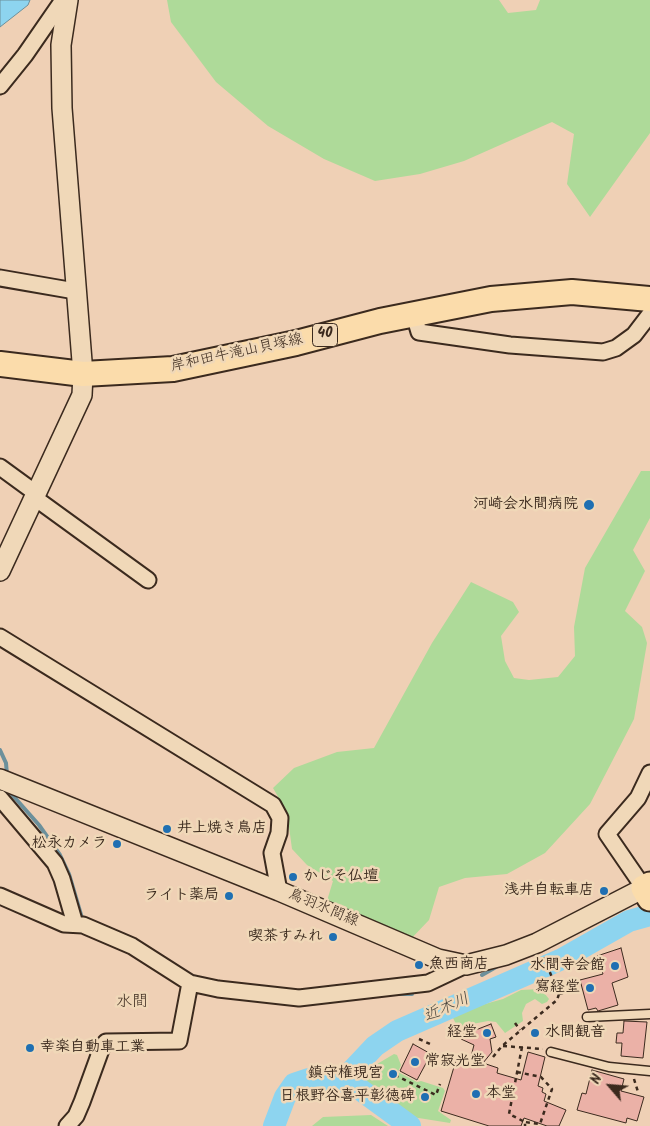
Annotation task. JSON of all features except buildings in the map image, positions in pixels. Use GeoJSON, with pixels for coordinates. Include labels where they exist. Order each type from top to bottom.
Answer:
{"type":"FeatureCollection","features":[{"type":"Feature","properties":{"kind":"main road","name":"岸和田牛滝山貝塚線"},"geometry":{"type":"LineString","coordinates":[[0,364],[83,374],[196,366],[414,314],[491,299],[545,293],[591,293],[650,299]]}},
{"type":"Feature","properties":{"kind":"street"},"geometry":{"type":"LineString","coordinates":[[0,86],[25,55],[63,0]]}},
{"type":"Feature","properties":{"kind":"street"},"geometry":{"type":"LineString","coordinates":[[0,571],[82,395],[83,374],[75,290],[62,99],[61,45],[68,0]]}},
{"type":"Feature","properties":{"kind":"street"},"geometry":{"type":"LineString","coordinates":[[0,278],[75,290]]}},
{"type":"Feature","properties":{"kind":"street"},"geometry":{"type":"LineString","coordinates":[[414,314],[419,332],[510,345],[603,352],[616,348],[634,335],[650,314]]}},
{"type":"Feature","properties":{"kind":"street"},"geometry":{"type":"LineString","coordinates":[[0,467],[148,580]]}},
{"type":"Feature","properties":{"kind":"street"},"geometry":{"type":"LineString","coordinates":[[0,637],[273,805],[280,818],[279,833],[272,853],[279,891]]}},
{"type":"Feature","properties":{"kind":"street"},"geometry":{"type":"LineString","coordinates":[[648,892],[607,834],[638,798],[650,773]]}},
{"type":"Feature","properties":{"kind":"street","name":"鳥羽水間線"},"geometry":{"type":"LineString","coordinates":[[0,779],[279,891],[438,959],[466,965],[506,955],[537,943],[648,892]]}},
{"type":"Feature","properties":{"kind":"street"},"geometry":{"type":"LineString","coordinates":[[0,798],[55,863],[75,924]]}},
{"type":"Feature","properties":{"kind":"street"},"geometry":{"type":"LineString","coordinates":[[0,896],[64,924],[83,925],[132,946],[190,983],[218,989],[299,998],[428,982],[466,965]]}},
{"type":"Feature","properties":{"kind":"street"},"geometry":{"type":"LineString","coordinates":[[67,1126],[76,1116],[102,1047],[106,1042],[179,1041],[190,983]]}},
{"type":"Feature","properties":{"kind":"lane"},"geometry":{"type":"LineString","coordinates":[[587,1017],[650,1014]]}},
{"type":"Feature","properties":{"kind":"lane"},"geometry":{"type":"LineString","coordinates":[[551,1052],[609,1067],[650,1071]]}},
{"type":"Feature","properties":{"kind":"path"},"geometry":{"type":"LineString","coordinates":[[493,1057],[502,1046],[557,1000],[559,994],[540,949]]}},
{"type":"Feature","properties":{"kind":"path"},"geometry":{"type":"LineString","coordinates":[[559,994],[581,989]]}},
{"type":"Feature","properties":{"kind":"path"},"geometry":{"type":"LineString","coordinates":[[515,1023],[520,1031]]}},
{"type":"Feature","properties":{"kind":"path"},"geometry":{"type":"LineString","coordinates":[[419,1039],[430,1044]]}},
{"type":"Feature","properties":{"kind":"path"},"geometry":{"type":"LineString","coordinates":[[502,1046],[551,1052]]}},
{"type":"Feature","properties":{"kind":"path"},"geometry":{"type":"LineString","coordinates":[[517,1072],[541,1077],[552,1089],[540,1124],[525,1122],[509,1114],[517,1072],[522,1047]]}},
{"type":"Feature","properties":{"kind":"path"},"geometry":{"type":"LineString","coordinates":[[395,1075],[436,1095],[440,1084]]}},
{"type":"Feature","properties":{"kind":"path"},"geometry":{"type":"LineString","coordinates":[[637,1089],[641,1086]]}},
{"type":"Feature","properties":{"kind":"path"},"geometry":{"type":"LineString","coordinates":[[524,1126],[525,1122]]}},
{"type":"Feature","properties":{"kind":"green space"},"geometry":{"type":"Polygon","coordinates":[[[167,0],[499,0],[508,13],[536,10],[540,0],[650,0],[650,133],[590,217],[567,184],[574,134],[552,122],[464,161],[420,174],[375,181],[324,159],[268,126],[216,82],[171,22],[167,0]]]}},
{"type":"Feature","properties":{"kind":"green space"},"geometry":{"type":"Polygon","coordinates":[[[641,471],[650,471],[650,518],[633,550],[645,571],[625,611],[642,627],[647,643],[634,719],[590,804],[545,853],[507,874],[465,878],[439,887],[429,920],[409,941],[326,904],[333,881],[307,865],[292,849],[287,812],[273,788],[294,768],[337,752],[374,748],[432,643],[471,582],[513,602],[519,612],[501,636],[505,661],[514,678],[529,680],[558,677],[575,656],[574,627],[585,568],[641,471]]]}},
{"type":"Feature","properties":{"kind":"green space"},"geometry":{"type":"Polygon","coordinates":[[[541,989],[549,999],[547,1002],[542,1004],[535,999],[526,1004],[522,1013],[523,1021],[505,1033],[496,1022],[488,1021],[462,1026],[456,1024],[453,1018],[460,1011],[503,999],[521,990],[541,989]]]}},
{"type":"Feature","properties":{"kind":"green space"},"geometry":{"type":"Polygon","coordinates":[[[394,1054],[397,1055],[401,1065],[398,1072],[417,1082],[421,1081],[443,1088],[445,1091],[438,1111],[451,1120],[450,1123],[406,1116],[367,1082],[367,1070],[394,1054]]]}},
{"type":"Feature","properties":{"kind":"green space"},"geometry":{"type":"Polygon","coordinates":[[[371,1115],[388,1126],[312,1126],[323,1117],[371,1115]]]}},
{"type":"Feature","properties":{"kind":"water"},"geometry":{"type":"Polygon","coordinates":[[[0,0],[30,0],[28,5],[0,27],[0,0]]]}},
{"type":"Feature","properties":{"kind":"waterway"},"geometry":{"type":"LineString","coordinates":[[0,750],[6,763],[7,775]]}},
{"type":"Feature","properties":{"kind":"waterway"},"geometry":{"type":"LineString","coordinates":[[8,790],[39,825],[60,855],[69,874],[82,918]]}},
{"type":"Feature","properties":{"kind":"waterway","name":"近木川"},"geometry":{"type":"LineString","coordinates":[[342,1081],[375,1046],[397,1031],[562,959],[629,921],[650,915]]}},
{"type":"Feature","properties":{"kind":"waterway"},"geometry":{"type":"LineString","coordinates":[[482,975],[496,967]]}},
{"type":"Feature","properties":{"kind":"waterway"},"geometry":{"type":"LineString","coordinates":[[394,994],[412,994]]}},
{"type":"Feature","properties":{"kind":"waterway","name":"近木川"},"geometry":{"type":"LineString","coordinates":[[274,1126],[285,1097],[294,1084],[309,1079],[342,1081],[354,1085],[410,1126]]}},
{"type":"Feature","properties":{"kind":"place","name":"河崎会水間病院"},"geometry":{"type":"Point","coordinates":[589,505]}},
{"type":"Feature","properties":{"kind":"place","name":"井上焼き鳥店"},"geometry":{"type":"Point","coordinates":[167,829]}},
{"type":"Feature","properties":{"kind":"place","name":"松永カメラ"},"geometry":{"type":"Point","coordinates":[117,844]}},
{"type":"Feature","properties":{"kind":"place","name":"かじそ仏壇"},"geometry":{"type":"Point","coordinates":[293,877]}},
{"type":"Feature","properties":{"kind":"place","name":"浅井自転車店"},"geometry":{"type":"Point","coordinates":[604,891]}},
{"type":"Feature","properties":{"kind":"place","name":"ライト薬局"},"geometry":{"type":"Point","coordinates":[229,896]}},
{"type":"Feature","properties":{"kind":"place","name":"喫茶すみれ"},"geometry":{"type":"Point","coordinates":[333,937]}},
{"type":"Feature","properties":{"kind":"place","name":"魚西商店"},"geometry":{"type":"Point","coordinates":[419,965]}},
{"type":"Feature","properties":{"kind":"place","name":"水間寺会館"},"geometry":{"type":"Point","coordinates":[615,966]}},
{"type":"Feature","properties":{"kind":"place","name":"寫経堂"},"geometry":{"type":"Point","coordinates":[590,988]}},
{"type":"Feature","properties":{"kind":"place","name":"経堂"},"geometry":{"type":"Point","coordinates":[487,1033]}},
{"type":"Feature","properties":{"kind":"place","name":"水間観音"},"geometry":{"type":"Point","coordinates":[535,1033]}},
{"type":"Feature","properties":{"kind":"place","name":"幸楽自動車工業"},"geometry":{"type":"Point","coordinates":[30,1048]}},
{"type":"Feature","properties":{"kind":"place","name":"常寂光堂"},"geometry":{"type":"Point","coordinates":[415,1062]}},
{"type":"Feature","properties":{"kind":"place","name":"鎮守権現宮"},"geometry":{"type":"Point","coordinates":[393,1074]}},
{"type":"Feature","properties":{"kind":"place","name":"本堂"},"geometry":{"type":"Point","coordinates":[476,1094]}},
{"type":"Feature","properties":{"kind":"place","name":"日根野谷喜平彰徳碑"},"geometry":{"type":"Point","coordinates":[425,1097]}},
{"type":"Feature","properties":{"kind":"district","name":"水間"},"geometry":{"type":"Point","coordinates":[132,1003]}}]}
